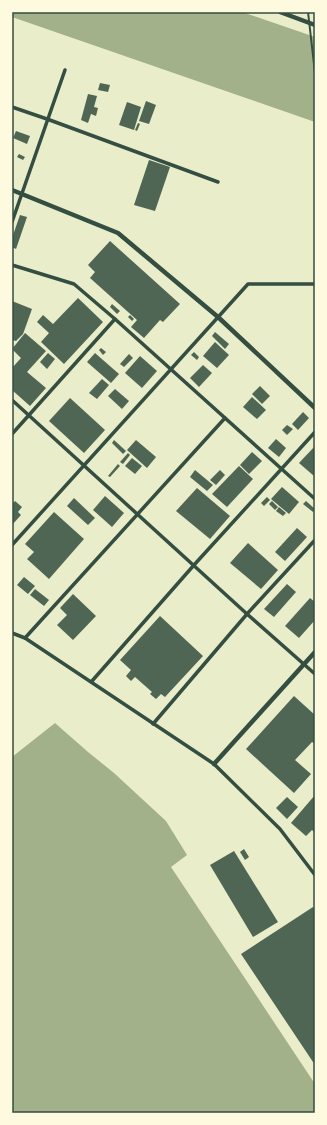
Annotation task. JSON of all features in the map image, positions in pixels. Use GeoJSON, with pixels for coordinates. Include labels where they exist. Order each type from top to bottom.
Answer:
{"type":"FeatureCollection","features":[{"type":"Feature","properties":{"kind":"street"},"geometry":{"type":"LineString","coordinates":[[280,12],[315,24]]}},
{"type":"Feature","properties":{"kind":"street"},"geometry":{"type":"LineString","coordinates":[[12,222],[65,70]]}},
{"type":"Feature","properties":{"kind":"street"},"geometry":{"type":"LineString","coordinates":[[12,107],[218,182]]}},
{"type":"Feature","properties":{"kind":"street"},"geometry":{"type":"LineString","coordinates":[[12,190],[118,233],[218,317],[315,408]]}},
{"type":"Feature","properties":{"kind":"street"},"geometry":{"type":"LineString","coordinates":[[12,265],[74,284],[115,318],[315,499]]}},
{"type":"Feature","properties":{"kind":"street"},"geometry":{"type":"LineString","coordinates":[[12,545],[248,284],[315,284]]}},
{"type":"Feature","properties":{"kind":"street"},"geometry":{"type":"LineString","coordinates":[[12,434],[115,318]]}},
{"type":"Feature","properties":{"kind":"street"},"geometry":{"type":"LineString","coordinates":[[12,400],[315,674]]}},
{"type":"Feature","properties":{"kind":"street"},"geometry":{"type":"LineString","coordinates":[[25,638],[225,418]]}},
{"type":"Feature","properties":{"kind":"street"},"geometry":{"type":"LineString","coordinates":[[92,681],[194,565],[315,432]]}},
{"type":"Feature","properties":{"kind":"street"},"geometry":{"type":"LineString","coordinates":[[153,724],[247,614],[315,540]]}},
{"type":"Feature","properties":{"kind":"street"},"geometry":{"type":"LineString","coordinates":[[12,633],[25,638],[92,681],[153,724],[214,764],[280,829],[315,875]]}},
{"type":"Feature","properties":{"kind":"street"},"geometry":{"type":"LineString","coordinates":[[214,764],[315,652]]}},
{"type":"Feature","properties":{"kind":"lane"},"geometry":{"type":"LineString","coordinates":[[308,12],[315,73]]}},
{"type":"Feature","properties":{"kind":"shaded area"},"geometry":{"type":"Polygon","coordinates":[[[12,12],[242,12],[315,37],[315,122],[12,17],[12,12]]]}},
{"type":"Feature","properties":{"kind":"shaded area"},"geometry":{"type":"Polygon","coordinates":[[[55,723],[114,773],[166,821],[187,855],[171,867],[315,1084],[315,1113],[12,1113],[12,757],[55,723]]]}},
{"type":"Feature","properties":{"kind":"building"},"geometry":{"type":"Polygon","coordinates":[[[100,83],[110,85],[108,92],[98,90],[100,83]]]}},
{"type":"Feature","properties":{"kind":"building"},"geometry":{"type":"Polygon","coordinates":[[[88,94],[97,96],[94,107],[98,108],[96,116],[91,114],[88,123],[81,120],[88,94]]]}},
{"type":"Feature","properties":{"kind":"building"},"geometry":{"type":"Polygon","coordinates":[[[146,101],[156,105],[149,124],[139,121],[146,101]]]}},
{"type":"Feature","properties":{"kind":"building"},"geometry":{"type":"Polygon","coordinates":[[[127,102],[141,107],[134,130],[119,125],[127,102]]]}},
{"type":"Feature","properties":{"kind":"building"},"geometry":{"type":"Polygon","coordinates":[[[138,123],[140,124],[137,131],[135,130],[138,123]]]}},
{"type":"Feature","properties":{"kind":"building"},"geometry":{"type":"Polygon","coordinates":[[[16,131],[30,136],[27,144],[13,138],[16,131]]]}},
{"type":"Feature","properties":{"kind":"building"},"geometry":{"type":"Polygon","coordinates":[[[19,154],[25,157],[23,160],[17,157],[19,154]]]}},
{"type":"Feature","properties":{"kind":"building"},"geometry":{"type":"Polygon","coordinates":[[[149,160],[170,167],[155,211],[134,205],[149,160]]]}},
{"type":"Feature","properties":{"kind":"building"},"geometry":{"type":"Polygon","coordinates":[[[20,215],[27,217],[16,249],[12,247],[12,238],[20,215]]]}},
{"type":"Feature","properties":{"kind":"building"},"geometry":{"type":"Polygon","coordinates":[[[110,241],[180,304],[163,322],[160,320],[144,338],[131,327],[137,320],[90,278],[95,272],[88,265],[110,241]]]}},
{"type":"Feature","properties":{"kind":"building"},"geometry":{"type":"Polygon","coordinates":[[[78,298],[103,322],[64,364],[41,342],[49,333],[37,322],[43,315],[53,324],[78,298]]]}},
{"type":"Feature","properties":{"kind":"building"},"geometry":{"type":"Polygon","coordinates":[[[12,301],[32,309],[23,334],[16,341],[12,340],[12,301]]]}},
{"type":"Feature","properties":{"kind":"building"},"geometry":{"type":"Polygon","coordinates":[[[112,304],[120,311],[117,314],[110,307],[112,304]]]}},
{"type":"Feature","properties":{"kind":"building"},"geometry":{"type":"Polygon","coordinates":[[[130,315],[134,319],[132,321],[128,317],[130,315]]]}},
{"type":"Feature","properties":{"kind":"building"},"geometry":{"type":"Polygon","coordinates":[[[215,332],[229,344],[225,349],[212,336],[215,332]]]}},
{"type":"Feature","properties":{"kind":"building"},"geometry":{"type":"Polygon","coordinates":[[[25,333],[46,351],[27,372],[46,388],[30,406],[12,390],[12,368],[21,358],[12,349],[25,333]]]}},
{"type":"Feature","properties":{"kind":"building"},"geometry":{"type":"Polygon","coordinates":[[[215,342],[229,355],[217,368],[203,356],[215,342]]]}},
{"type":"Feature","properties":{"kind":"building"},"geometry":{"type":"Polygon","coordinates":[[[101,348],[106,352],[103,355],[99,350],[101,348]]]}},
{"type":"Feature","properties":{"kind":"building"},"geometry":{"type":"Polygon","coordinates":[[[194,352],[199,357],[197,360],[191,355],[194,352]]]}},
{"type":"Feature","properties":{"kind":"building"},"geometry":{"type":"Polygon","coordinates":[[[48,353],[55,359],[47,369],[40,362],[48,353]]]}},
{"type":"Feature","properties":{"kind":"building"},"geometry":{"type":"Polygon","coordinates":[[[95,353],[119,374],[111,383],[87,362],[95,353]]]}},
{"type":"Feature","properties":{"kind":"building"},"geometry":{"type":"Polygon","coordinates":[[[129,354],[133,358],[124,367],[120,364],[129,354]]]}},
{"type":"Feature","properties":{"kind":"building"},"geometry":{"type":"Polygon","coordinates":[[[140,356],[157,371],[142,388],[125,373],[140,356]]]}},
{"type":"Feature","properties":{"kind":"building"},"geometry":{"type":"Polygon","coordinates":[[[203,365],[212,373],[199,387],[190,378],[203,365]]]}},
{"type":"Feature","properties":{"kind":"building"},"geometry":{"type":"Polygon","coordinates":[[[102,379],[109,385],[97,399],[89,393],[102,379]]]}},
{"type":"Feature","properties":{"kind":"building"},"geometry":{"type":"Polygon","coordinates":[[[260,386],[270,396],[262,404],[252,394],[260,386]]]}},
{"type":"Feature","properties":{"kind":"building"},"geometry":{"type":"Polygon","coordinates":[[[115,389],[129,401],[122,409],[108,396],[115,389]]]}},
{"type":"Feature","properties":{"kind":"building"},"geometry":{"type":"Polygon","coordinates":[[[252,397],[266,410],[257,419],[243,407],[252,397]]]}},
{"type":"Feature","properties":{"kind":"building"},"geometry":{"type":"Polygon","coordinates":[[[70,398],[105,430],[84,453],[49,421],[70,398]]]}},
{"type":"Feature","properties":{"kind":"building"},"geometry":{"type":"Polygon","coordinates":[[[303,412],[309,418],[298,430],[292,424],[303,412]]]}},
{"type":"Feature","properties":{"kind":"building"},"geometry":{"type":"Polygon","coordinates":[[[287,425],[293,429],[287,435],[282,430],[287,425]]]}},
{"type":"Feature","properties":{"kind":"building"},"geometry":{"type":"Polygon","coordinates":[[[276,439],[286,448],[279,457],[268,448],[276,439]]]}},
{"type":"Feature","properties":{"kind":"building"},"geometry":{"type":"Polygon","coordinates":[[[114,440],[126,451],[123,454],[112,443],[114,440]]]}},
{"type":"Feature","properties":{"kind":"building"},"geometry":{"type":"Polygon","coordinates":[[[136,440],[156,457],[147,468],[127,450],[136,440]]]}},
{"type":"Feature","properties":{"kind":"building"},"geometry":{"type":"Polygon","coordinates":[[[315,446],[315,475],[314,476],[299,463],[315,446]]]}},
{"type":"Feature","properties":{"kind":"building"},"geometry":{"type":"Polygon","coordinates":[[[252,452],[262,461],[249,474],[240,465],[252,452]]]}},
{"type":"Feature","properties":{"kind":"building"},"geometry":{"type":"Polygon","coordinates":[[[128,453],[130,455],[123,464],[120,462],[128,453]]]}},
{"type":"Feature","properties":{"kind":"building"},"geometry":{"type":"Polygon","coordinates":[[[132,458],[142,466],[135,474],[125,466],[132,458]]]}},
{"type":"Feature","properties":{"kind":"building"},"geometry":{"type":"Polygon","coordinates":[[[118,464],[120,466],[110,477],[108,476],[118,464]]]}},
{"type":"Feature","properties":{"kind":"building"},"geometry":{"type":"Polygon","coordinates":[[[239,466],[253,479],[227,507],[212,494],[239,466]]]}},
{"type":"Feature","properties":{"kind":"building"},"geometry":{"type":"Polygon","coordinates":[[[195,470],[213,485],[207,491],[190,477],[195,470]]]}},
{"type":"Feature","properties":{"kind":"building"},"geometry":{"type":"Polygon","coordinates":[[[220,470],[225,475],[216,485],[210,480],[220,470]]]}},
{"type":"Feature","properties":{"kind":"building"},"geometry":{"type":"Polygon","coordinates":[[[282,487],[299,502],[289,514],[271,499],[282,487]]]}},
{"type":"Feature","properties":{"kind":"building"},"geometry":{"type":"Polygon","coordinates":[[[197,488],[230,516],[210,539],[176,511],[197,488]]]}},
{"type":"Feature","properties":{"kind":"building"},"geometry":{"type":"Polygon","coordinates":[[[105,496],[124,513],[112,527],[93,510],[105,496]]]}},
{"type":"Feature","properties":{"kind":"building"},"geometry":{"type":"Polygon","coordinates":[[[267,497],[270,500],[264,506],[261,503],[267,497]]]}},
{"type":"Feature","properties":{"kind":"building"},"geometry":{"type":"Polygon","coordinates":[[[74,498],[95,518],[88,525],[67,506],[74,498]]]}},
{"type":"Feature","properties":{"kind":"building"},"geometry":{"type":"Polygon","coordinates":[[[15,501],[22,507],[18,512],[21,515],[12,525],[12,504],[15,501]]]}},
{"type":"Feature","properties":{"kind":"building"},"geometry":{"type":"Polygon","coordinates":[[[272,501],[278,507],[275,510],[269,504],[272,501]]]}},
{"type":"Feature","properties":{"kind":"building"},"geometry":{"type":"Polygon","coordinates":[[[306,501],[315,509],[313,512],[303,504],[306,501]]]}},
{"type":"Feature","properties":{"kind":"building"},"geometry":{"type":"Polygon","coordinates":[[[279,507],[286,513],[283,516],[276,511],[279,507]]]}},
{"type":"Feature","properties":{"kind":"building"},"geometry":{"type":"Polygon","coordinates":[[[54,512],[84,539],[49,579],[27,559],[34,552],[25,544],[54,512]]]}},
{"type":"Feature","properties":{"kind":"building"},"geometry":{"type":"Polygon","coordinates":[[[297,528],[307,537],[285,561],[275,552],[297,528]]]}},
{"type":"Feature","properties":{"kind":"building"},"geometry":{"type":"Polygon","coordinates":[[[248,543],[278,570],[261,589],[230,563],[248,543]]]}},
{"type":"Feature","properties":{"kind":"building"},"geometry":{"type":"Polygon","coordinates":[[[24,577],[35,586],[28,594],[17,585],[24,577]]]}},
{"type":"Feature","properties":{"kind":"building"},"geometry":{"type":"Polygon","coordinates":[[[287,584],[296,592],[274,617],[264,609],[287,584]]]}},
{"type":"Feature","properties":{"kind":"building"},"geometry":{"type":"Polygon","coordinates":[[[35,589],[49,600],[44,606],[30,595],[35,589]]]}},
{"type":"Feature","properties":{"kind":"building"},"geometry":{"type":"Polygon","coordinates":[[[73,594],[96,616],[73,640],[57,625],[67,615],[60,608],[73,594]]]}},
{"type":"Feature","properties":{"kind":"building"},"geometry":{"type":"Polygon","coordinates":[[[310,598],[315,602],[315,620],[299,638],[285,626],[310,598]]]}},
{"type":"Feature","properties":{"kind":"building"},"geometry":{"type":"Polygon","coordinates":[[[160,616],[203,656],[165,697],[161,694],[156,699],[150,694],[152,692],[135,677],[131,681],[126,676],[131,670],[120,660],[160,616]]]}},
{"type":"Feature","properties":{"kind":"building"},"geometry":{"type":"Polygon","coordinates":[[[294,696],[315,715],[315,744],[312,742],[295,760],[311,774],[294,793],[246,749],[294,696]]]}},
{"type":"Feature","properties":{"kind":"building"},"geometry":{"type":"Polygon","coordinates":[[[315,795],[315,833],[312,830],[306,836],[291,823],[315,795]]]}},
{"type":"Feature","properties":{"kind":"building"},"geometry":{"type":"Polygon","coordinates":[[[287,797],[298,807],[287,819],[276,808],[287,797]]]}},
{"type":"Feature","properties":{"kind":"building"},"geometry":{"type":"Polygon","coordinates":[[[244,849],[249,857],[245,860],[240,852],[244,849]]]}},
{"type":"Feature","properties":{"kind":"building"},"geometry":{"type":"Polygon","coordinates":[[[234,851],[278,922],[253,937],[210,865],[234,851]]]}},
{"type":"Feature","properties":{"kind":"building"},"geometry":{"type":"Polygon","coordinates":[[[313,907],[315,910],[315,1065],[241,954],[313,907]]]}}]}
